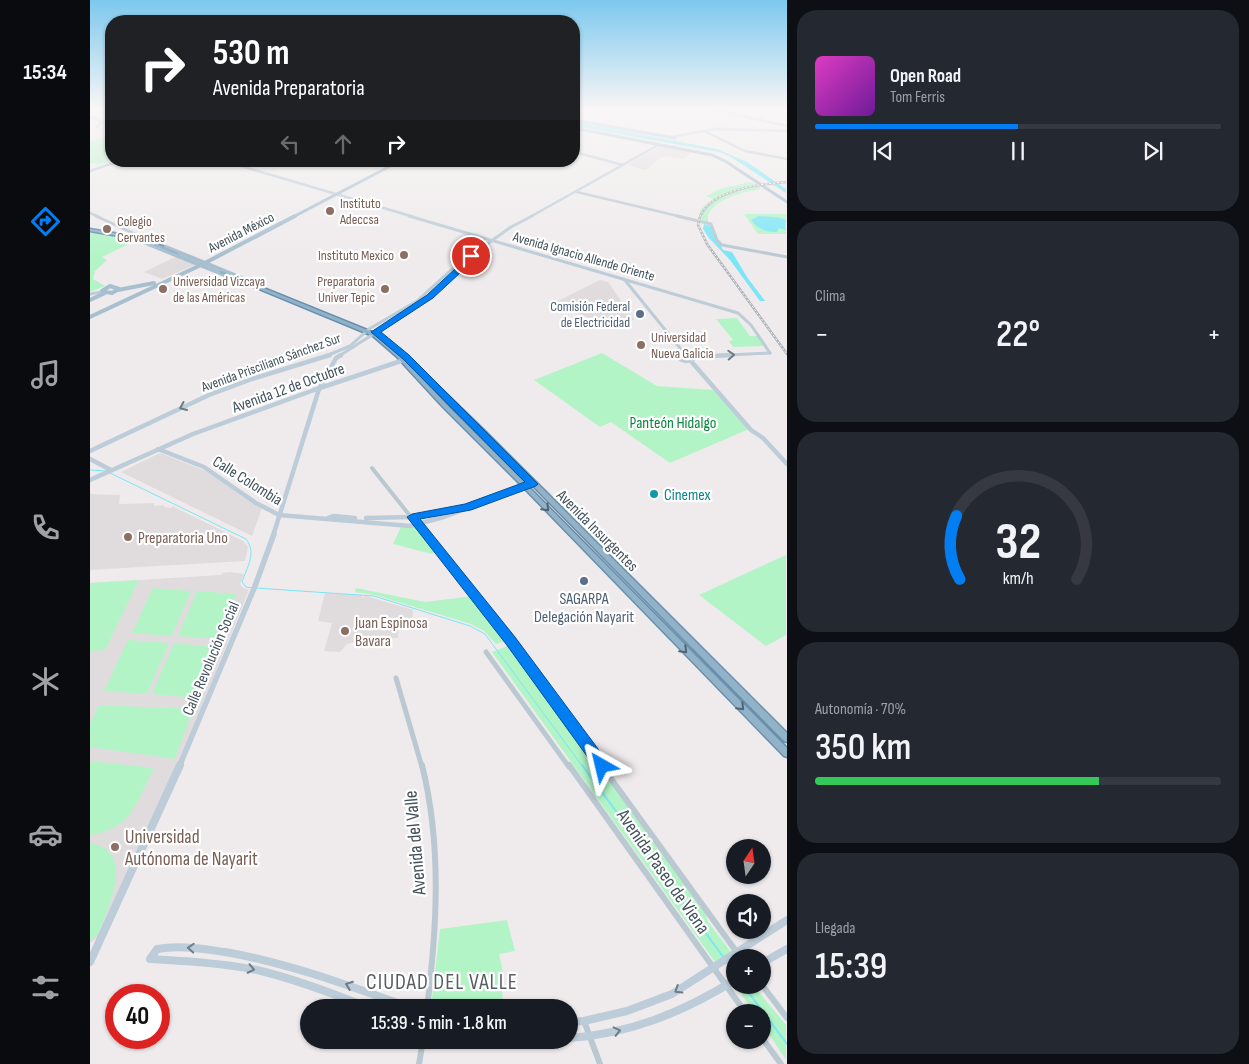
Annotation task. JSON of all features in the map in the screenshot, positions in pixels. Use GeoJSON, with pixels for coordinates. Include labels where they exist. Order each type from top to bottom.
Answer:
{"type":"FeatureCollection","features":[{"type":"Feature","properties":{"kind":"highway"},"geometry":{"type":"LineString","coordinates":[[90,230],[133,237],[176,253]]}},
{"type":"Feature","properties":{"kind":"highway","name":"Avenida Insurgentes"},"geometry":{"type":"LineString","coordinates":[[222,270],[371,332],[405,359],[529,485],[599,550],[786,739]]}},
{"type":"Feature","properties":{"kind":"highway","name":"Avenida Insurgentes"},"geometry":{"type":"LineString","coordinates":[[529,485],[560,523],[786,754]]}},
{"type":"Feature","properties":{"kind":"highway"},"geometry":{"type":"LineString","coordinates":[[560,523],[566,524],[590,548],[599,550]]}},
{"type":"Feature","properties":{"kind":"highway"},"geometry":{"type":"LineString","coordinates":[[591,554],[599,550]]}},
{"type":"Feature","properties":{"kind":"highway"},"geometry":{"type":"LineString","coordinates":[[627,591],[632,592],[651,609],[658,610]]}},
{"type":"Feature","properties":{"kind":"highway"},"geometry":{"type":"LineString","coordinates":[[662,627],[671,623]]}},
{"type":"Feature","properties":{"kind":"highway"},"geometry":{"type":"LineString","coordinates":[[707,672],[716,668]]}},
{"type":"Feature","properties":{"kind":"main road"},"geometry":{"type":"LineString","coordinates":[[599,159],[623,165]]}},
{"type":"Feature","properties":{"kind":"main road","name":"Avenida Prisciliano Sánchez Sur"},"geometry":{"type":"LineString","coordinates":[[90,451],[138,427],[225,389],[330,355],[350,346],[417,301],[449,271],[511,227],[577,192],[634,159]]}},
{"type":"Feature","properties":{"kind":"main road"},"geometry":{"type":"LineString","coordinates":[[720,159],[774,195],[786,200]]}},
{"type":"Feature","properties":{"kind":"main road","name":"Avenida Ignacio Allende Oriente"},"geometry":{"type":"LineString","coordinates":[[244,167],[738,313],[751,325],[770,353],[691,359]]}},
{"type":"Feature","properties":{"kind":"main road","name":"Avenida México"},"geometry":{"type":"LineString","coordinates":[[164,282],[206,263],[389,167]]}},
{"type":"Feature","properties":{"kind":"main road","name":"Avenida Insurgentes"},"geometry":{"type":"LineString","coordinates":[[111,233],[135,238],[176,253],[215,271],[259,285]]}},
{"type":"Feature","properties":{"kind":"main road"},"geometry":{"type":"LineString","coordinates":[[148,240],[222,270]]}},
{"type":"Feature","properties":{"kind":"main road"},"geometry":{"type":"LineString","coordinates":[[215,271],[216,268],[222,270]]}},
{"type":"Feature","properties":{"kind":"main road"},"geometry":{"type":"LineString","coordinates":[[624,279],[684,353],[751,430],[763,438],[786,464]]}},
{"type":"Feature","properties":{"kind":"main road"},"geometry":{"type":"LineString","coordinates":[[90,296],[103,292],[112,294],[118,290],[164,282]]}},
{"type":"Feature","properties":{"kind":"main road"},"geometry":{"type":"LineString","coordinates":[[90,317],[164,282]]}},
{"type":"Feature","properties":{"kind":"main road"},"geometry":{"type":"LineString","coordinates":[[103,292],[107,287],[113,286],[117,287],[118,290]]}},
{"type":"Feature","properties":{"kind":"main road"},"geometry":{"type":"LineString","coordinates":[[142,286],[149,286],[148,289]]}},
{"type":"Feature","properties":{"kind":"main road","name":"Avenida Prisciliano Sánchez Sur"},"geometry":{"type":"LineString","coordinates":[[336,358],[371,332]]}},
{"type":"Feature","properties":{"kind":"main road","name":"Calle Revolución Social"},"geometry":{"type":"LineString","coordinates":[[90,962],[178,770],[254,588],[319,389],[336,358]]}},
{"type":"Feature","properties":{"kind":"main road","name":"Avenida 12 de Octubre"},"geometry":{"type":"LineString","coordinates":[[90,481],[178,440],[405,359]]}},
{"type":"Feature","properties":{"kind":"main road","name":"Calle Colombia"},"geometry":{"type":"LineString","coordinates":[[160,450],[204,467],[256,503],[279,516],[328,518]]}},
{"type":"Feature","properties":{"kind":"main road"},"geometry":{"type":"LineString","coordinates":[[90,459],[110,472]]}},
{"type":"Feature","properties":{"kind":"main road"},"geometry":{"type":"LineString","coordinates":[[328,518],[333,516],[371,519],[412,517],[467,507],[529,485]]}},
{"type":"Feature","properties":{"kind":"main road"},"geometry":{"type":"LineString","coordinates":[[328,518],[410,526],[419,525],[458,512],[467,507]]}},
{"type":"Feature","properties":{"kind":"main road"},"geometry":{"type":"LineString","coordinates":[[747,949],[786,920]]}},
{"type":"Feature","properties":{"kind":"main road"},"geometry":{"type":"LineString","coordinates":[[347,999],[279,975],[238,966],[150,959],[157,949],[166,947],[197,948],[242,954],[330,977],[387,999]]}},
{"type":"Feature","properties":{"kind":"main road"},"geometry":{"type":"LineString","coordinates":[[771,957],[786,948]]}},
{"type":"Feature","properties":{"kind":"main road"},"geometry":{"type":"LineString","coordinates":[[578,1021],[627,1011],[672,994],[726,961]]}},
{"type":"Feature","properties":{"kind":"main road"},"geometry":{"type":"LineString","coordinates":[[578,1038],[590,1037],[635,1027],[684,1009],[726,985]]}},
{"type":"Feature","properties":{"kind":"street"},"geometry":{"type":"LineString","coordinates":[[90,171],[105,166]]}},
{"type":"Feature","properties":{"kind":"street"},"geometry":{"type":"LineString","coordinates":[[577,192],[712,225],[717,239],[722,245],[786,257]]}},
{"type":"Feature","properties":{"kind":"street"},"geometry":{"type":"LineString","coordinates":[[90,213],[148,240]]}},
{"type":"Feature","properties":{"kind":"street"},"geometry":{"type":"LineString","coordinates":[[372,468],[510,641],[732,949]]}},
{"type":"Feature","properties":{"kind":"street","name":"Avenida Paseo de Viena"},"geometry":{"type":"LineString","coordinates":[[486,652],[641,865],[726,977]]}},
{"type":"Feature","properties":{"kind":"street","name":"Avenida del Valle"},"geometry":{"type":"LineString","coordinates":[[396,678],[427,789],[434,837],[436,928],[428,999]]}},
{"type":"Feature","properties":{"kind":"street"},"geometry":{"type":"LineString","coordinates":[[769,994],[786,1018]]}},
{"type":"Feature","properties":{"kind":"street"},"geometry":{"type":"LineString","coordinates":[[584,1021],[600,1064]]}},
{"type":"Feature","properties":{"kind":"street"},"geometry":{"type":"LineString","coordinates":[[419,1064],[422,1049]]}},
{"type":"Feature","properties":{"kind":"street"},"geometry":{"type":"LineString","coordinates":[[770,1049],[781,1064]]}},
{"type":"Feature","properties":{"kind":"shaded area"},"geometry":{"type":"Polygon","coordinates":[[[638,159],[659,159],[646,170],[627,165],[638,159]]]}},
{"type":"Feature","properties":{"kind":"shaded area"},"geometry":{"type":"Polygon","coordinates":[[[175,257],[195,265],[162,279],[144,272],[175,257]]]}},
{"type":"Feature","properties":{"kind":"shaded area"},"geometry":{"type":"Polygon","coordinates":[[[600,280],[608,282],[634,320],[608,325],[552,304],[600,280]]]}},
{"type":"Feature","properties":{"kind":"shaded area"},"geometry":{"type":"Polygon","coordinates":[[[160,453],[206,471],[262,508],[252,536],[121,472],[160,453]]]}},
{"type":"Feature","properties":{"kind":"shaded area","name":"Preparatoria Uno"},"geometry":{"type":"Polygon","coordinates":[[[90,494],[120,495],[119,504],[154,503],[154,506],[164,505],[164,507],[172,508],[172,506],[243,541],[248,547],[245,561],[90,570],[90,494]]]}},
{"type":"Feature","properties":{"kind":"shaded area","name":"Universidad Autónoma de Nayarit"},"geometry":{"type":"Polygon","coordinates":[[[222,573],[244,574],[240,584],[249,590],[181,757],[99,937],[90,943],[90,583],[221,575],[222,573]]]}},
{"type":"Feature","properties":{"kind":"shaded area"},"geometry":{"type":"Polygon","coordinates":[[[325,593],[362,595],[362,598],[366,596],[413,610],[412,622],[399,622],[398,638],[360,640],[347,644],[340,652],[324,651],[332,623],[318,621],[325,593]]]}},
{"type":"Feature","properties":{"kind":"green space"},"geometry":{"type":"Polygon","coordinates":[[[90,159],[105,159],[105,163],[90,163],[90,159]]]}},
{"type":"Feature","properties":{"kind":"green space"},"geometry":{"type":"Polygon","coordinates":[[[750,182],[761,189],[725,199],[708,214],[708,223],[703,222],[699,214],[701,209],[713,199],[706,196],[720,189],[750,182]]]}},
{"type":"Feature","properties":{"kind":"green space"},"geometry":{"type":"Polygon","coordinates":[[[744,214],[786,214],[786,234],[758,234],[744,214]]]}},
{"type":"Feature","properties":{"kind":"green space"},"geometry":{"type":"Polygon","coordinates":[[[90,231],[135,241],[102,257],[107,260],[95,271],[93,279],[105,286],[90,292],[90,231]]]}},
{"type":"Feature","properties":{"kind":"green space"},"geometry":{"type":"Polygon","coordinates":[[[737,318],[750,336],[758,336],[765,346],[733,347],[729,341],[733,340],[716,319],[737,318]]]}},
{"type":"Feature","properties":{"kind":"green space","name":"Panteón Hidalgo"},"geometry":{"type":"Polygon","coordinates":[[[602,353],[657,386],[713,390],[749,429],[670,463],[611,422],[600,427],[534,380],[602,353]]]}},
{"type":"Feature","properties":{"kind":"green space"},"geometry":{"type":"Polygon","coordinates":[[[401,527],[418,527],[437,552],[432,554],[393,544],[401,527]]]}},
{"type":"Feature","properties":{"kind":"green space"},"geometry":{"type":"Polygon","coordinates":[[[786,555],[786,635],[766,646],[699,595],[786,555]]]}},
{"type":"Feature","properties":{"kind":"green space"},"geometry":{"type":"Polygon","coordinates":[[[139,580],[105,650],[90,651],[90,583],[139,580]]]}},
{"type":"Feature","properties":{"kind":"green space"},"geometry":{"type":"Polygon","coordinates":[[[153,588],[191,591],[172,636],[132,633],[153,588]]]}},
{"type":"Feature","properties":{"kind":"green space"},"geometry":{"type":"Polygon","coordinates":[[[356,588],[425,602],[473,596],[508,640],[496,644],[484,631],[471,624],[375,595],[355,592],[356,588]]]}},
{"type":"Feature","properties":{"kind":"green space"},"geometry":{"type":"Polygon","coordinates":[[[197,591],[236,594],[219,639],[178,636],[197,591]]]}},
{"type":"Feature","properties":{"kind":"green space"},"geometry":{"type":"Polygon","coordinates":[[[128,640],[169,643],[147,694],[104,691],[128,640]]]}},
{"type":"Feature","properties":{"kind":"green space"},"geometry":{"type":"Polygon","coordinates":[[[174,643],[215,647],[196,698],[152,694],[174,643]]]}},
{"type":"Feature","properties":{"kind":"green space"},"geometry":{"type":"Polygon","coordinates":[[[510,645],[705,911],[708,922],[729,949],[726,949],[726,955],[715,962],[492,652],[510,645]]]}},
{"type":"Feature","properties":{"kind":"green space"},"geometry":{"type":"Polygon","coordinates":[[[99,705],[193,709],[175,759],[90,747],[90,724],[99,705]]]}},
{"type":"Feature","properties":{"kind":"green space"},"geometry":{"type":"Polygon","coordinates":[[[90,761],[154,768],[137,803],[124,820],[116,827],[90,835],[90,761]]]}},
{"type":"Feature","properties":{"kind":"green space"},"geometry":{"type":"Polygon","coordinates":[[[90,843],[104,848],[112,857],[116,868],[115,882],[108,910],[98,935],[90,940],[90,843]]]}},
{"type":"Feature","properties":{"kind":"green space"},"geometry":{"type":"Polygon","coordinates":[[[507,920],[515,951],[499,954],[503,972],[502,999],[432,999],[440,929],[507,920]]]}},
{"type":"Feature","properties":{"kind":"green space"},"geometry":{"type":"Polygon","coordinates":[[[741,994],[760,994],[769,1004],[748,1004],[741,994]]]}},
{"type":"Feature","properties":{"kind":"green space"},"geometry":{"type":"Polygon","coordinates":[[[771,1007],[786,1025],[786,1060],[771,1037],[771,1007]]]}},
{"type":"Feature","properties":{"kind":"water"},"geometry":{"type":"Polygon","coordinates":[[[734,159],[747,162],[786,189],[786,193],[734,159]]]}},
{"type":"Feature","properties":{"kind":"water"},"geometry":{"type":"Polygon","coordinates":[[[759,216],[776,217],[786,220],[786,230],[779,228],[777,232],[769,231],[756,226],[751,220],[759,216]]]}},
{"type":"Feature","properties":{"kind":"water"},"geometry":{"type":"Polygon","coordinates":[[[704,224],[711,226],[723,250],[732,252],[747,277],[765,301],[760,301],[730,260],[709,238],[703,229],[704,224]]]}},
{"type":"Feature","properties":{"kind":"waterway"},"geometry":{"type":"LineString","coordinates":[[90,470],[106,471]]}},
{"type":"Feature","properties":{"kind":"waterway"},"geometry":{"type":"LineString","coordinates":[[110,473],[246,539],[251,555],[242,582],[246,587],[252,588]]}},
{"type":"Feature","properties":{"kind":"waterway"},"geometry":{"type":"LineString","coordinates":[[256,588],[374,596],[470,626],[485,634],[583,767]]}},
{"type":"Feature","properties":{"kind":"waterway"},"geometry":{"type":"LineString","coordinates":[[582,765],[724,958]]}},
{"type":"Feature","properties":{"kind":"waterway"},"geometry":{"type":"LineString","coordinates":[[750,994],[787,1044]]}},
{"type":"Feature","properties":{"kind":"tunnel"},"geometry":{"type":"LineString","coordinates":[[176,253],[195,261]]}},
{"type":"Feature","properties":{"kind":"railway"},"geometry":{"type":"LineString","coordinates":[[787,182],[748,187],[721,197],[710,204],[702,213],[698,225],[707,244],[787,354]]}},
{"type":"Feature","properties":{"kind":"place","name":"Instituto Adeccsa"},"geometry":{"type":"Point","coordinates":[330,211]}},
{"type":"Feature","properties":{"kind":"place","name":"Colegio Cervantes"},"geometry":{"type":"Point","coordinates":[107,229]}},
{"type":"Feature","properties":{"kind":"place","name":"Instituto Mexico"},"geometry":{"type":"Point","coordinates":[404,255]}},
{"type":"Feature","properties":{"kind":"place","name":"Universidad Vizcaya de las Américas"},"geometry":{"type":"Point","coordinates":[163,289]}},
{"type":"Feature","properties":{"kind":"place","name":"Preparatoria Univer Tepic"},"geometry":{"type":"Point","coordinates":[385,289]}},
{"type":"Feature","properties":{"kind":"place","name":"Comisión Federal de Electricidad"},"geometry":{"type":"Point","coordinates":[640,314]}},
{"type":"Feature","properties":{"kind":"place","name":"Universidad Nueva Galicia"},"geometry":{"type":"Point","coordinates":[641,345]}},
{"type":"Feature","properties":{"kind":"place","name":"Cinemex"},"geometry":{"type":"Point","coordinates":[654,494]}},
{"type":"Feature","properties":{"kind":"place","name":"Preparatoria Uno"},"geometry":{"type":"Point","coordinates":[128,537]}},
{"type":"Feature","properties":{"kind":"place","name":"SAGARPA Delegación Nayarit"},"geometry":{"type":"Point","coordinates":[584,581]}},
{"type":"Feature","properties":{"kind":"place","name":"Juan Espinosa Bavara"},"geometry":{"type":"Point","coordinates":[345,631]}},
{"type":"Feature","properties":{"kind":"place","name":"Universidad Autónoma de Nayarit"},"geometry":{"type":"Point","coordinates":[115,847]}},
{"type":"Feature","properties":{"kind":"district","name":"CIUDAD DEL VALLE"},"geometry":{"type":"Point","coordinates":[442,981]}},
{"type":"Feature","properties":{"kind":"route"},"geometry":{"type":"LineString","coordinates":[[471,256],[430,297],[375,332],[406,357],[482,431],[532,484],[467,507],[412,517],[510,641],[602,766]]}}]}
